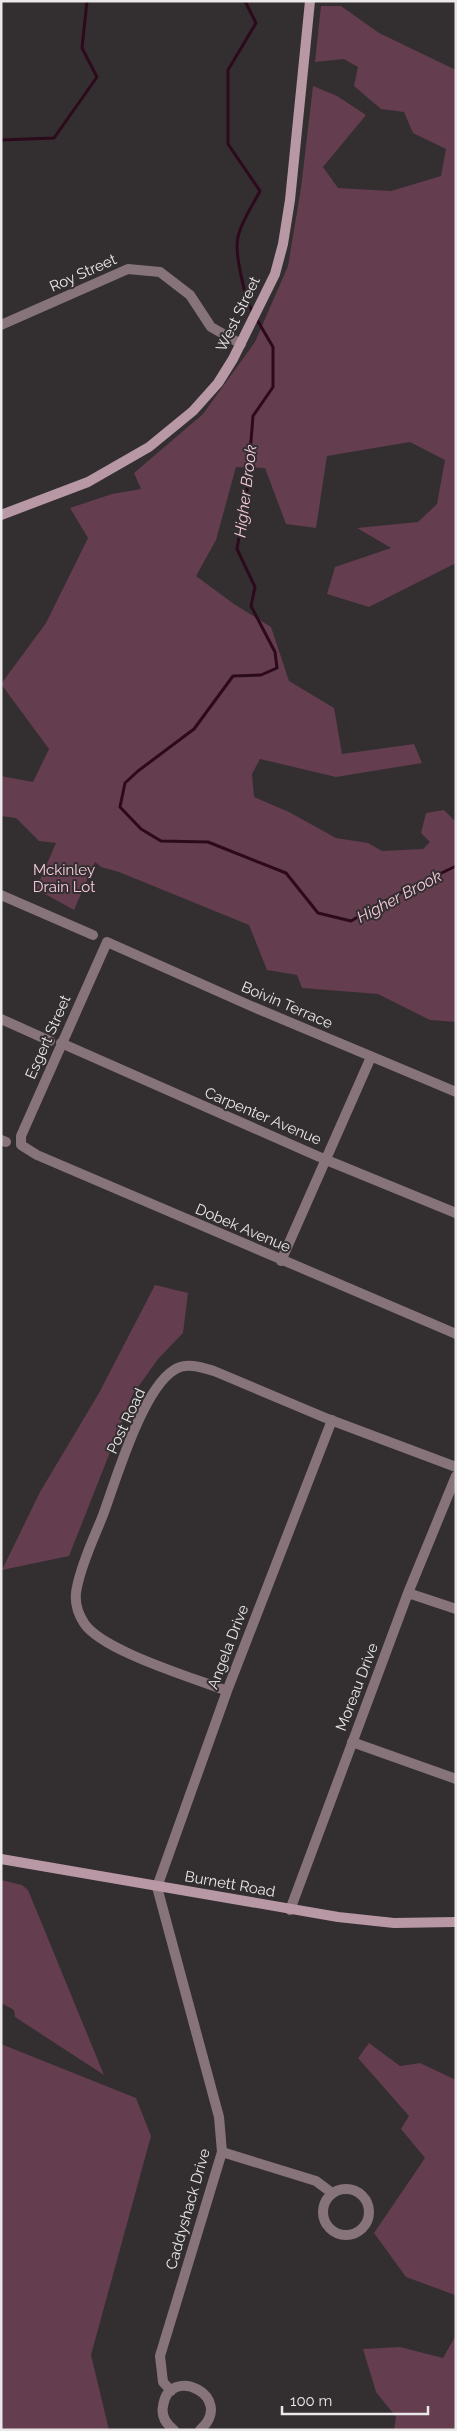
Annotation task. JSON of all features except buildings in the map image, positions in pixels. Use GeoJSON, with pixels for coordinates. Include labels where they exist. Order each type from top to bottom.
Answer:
{"type":"FeatureCollection","features":[{"type":"Feature","properties":{"kind":"main road","name":"West Street"},"geometry":{"type":"LineString","coordinates":[[1,515],[88,482],[149,447],[193,411],[218,383],[252,324],[274,274],[288,209],[310,1]]}},
{"type":"Feature","properties":{"kind":"main road","name":"Burnett Road"},"geometry":{"type":"LineString","coordinates":[[1,1859],[290,1910],[394,1923],[456,1922]]}},
{"type":"Feature","properties":{"kind":"street","name":"Roy Street"},"geometry":{"type":"LineString","coordinates":[[1,325],[128,269],[160,272],[190,295],[211,327],[241,344]]}},
{"type":"Feature","properties":{"kind":"street"},"geometry":{"type":"LineString","coordinates":[[1,895],[93,935]]}},
{"type":"Feature","properties":{"kind":"street","name":"Esgert Street"},"geometry":{"type":"LineString","coordinates":[[21,1145],[21,1136],[56,1042],[107,942]]}},
{"type":"Feature","properties":{"kind":"street","name":"Boivin Terrace"},"geometry":{"type":"LineString","coordinates":[[107,942],[456,1092]]}},
{"type":"Feature","properties":{"kind":"street","name":"Carpenter Avenue"},"geometry":{"type":"LineString","coordinates":[[1,1019],[326,1160],[456,1213]]}},
{"type":"Feature","properties":{"kind":"street"},"geometry":{"type":"LineString","coordinates":[[282,1261],[371,1057]]}},
{"type":"Feature","properties":{"kind":"street","name":"Dobek Avenue"},"geometry":{"type":"LineString","coordinates":[[21,1145],[37,1155],[456,1334]]}},
{"type":"Feature","properties":{"kind":"street","name":"Post Road"},"geometry":{"type":"LineString","coordinates":[[227,1691],[110,1644],[91,1632],[80,1616],[76,1602],[77,1586],[133,1436],[147,1404],[161,1382],[173,1370],[184,1366],[197,1366],[214,1371],[332,1420],[456,1467]]}},
{"type":"Feature","properties":{"kind":"street","name":"Angela Drive"},"geometry":{"type":"LineString","coordinates":[[157,1887],[227,1691],[332,1420]]}},
{"type":"Feature","properties":{"kind":"street","name":"Moreau Drive"},"geometry":{"type":"LineString","coordinates":[[290,1910],[408,1593],[456,1476]]}},
{"type":"Feature","properties":{"kind":"street"},"geometry":{"type":"LineString","coordinates":[[408,1593],[456,1609]]}},
{"type":"Feature","properties":{"kind":"street"},"geometry":{"type":"LineString","coordinates":[[352,1742],[456,1780]]}},
{"type":"Feature","properties":{"kind":"street","name":"Caddyshack Drive"},"geometry":{"type":"LineString","coordinates":[[157,1887],[219,2117],[222,2152],[160,2356],[163,2382],[171,2391]]}},
{"type":"Feature","properties":{"kind":"street"},"geometry":{"type":"LineString","coordinates":[[222,2152],[316,2181],[332,2194]]}},
{"type":"Feature","properties":{"kind":"street"},"geometry":{"type":"LineString","coordinates":[[347,2189],[360,2194],[366,2200],[369,2214],[361,2229],[349,2234],[341,2234],[329,2227],[323,2213],[324,2206],[332,2194],[347,2189]]}},
{"type":"Feature","properties":{"kind":"street"},"geometry":{"type":"LineString","coordinates":[[174,2430],[164,2420],[163,2405],[171,2391],[177,2387],[193,2386],[206,2395],[211,2410],[209,2418],[200,2430]]}},
{"type":"Feature","properties":{"kind":"green space","name":"Mckinley Drain Lot"},"geometry":{"type":"Polygon","coordinates":[[[321,6],[341,6],[379,33],[456,70],[456,563],[369,607],[327,594],[335,567],[391,548],[357,528],[418,522],[437,504],[445,460],[410,442],[327,456],[316,528],[286,524],[265,468],[236,467],[216,540],[196,576],[234,604],[271,627],[289,681],[334,708],[342,754],[414,744],[422,763],[336,777],[260,759],[252,774],[254,797],[289,812],[336,838],[368,843],[382,851],[423,849],[430,842],[421,833],[426,813],[444,810],[456,822],[456,1022],[430,1020],[378,994],[302,988],[297,975],[267,970],[249,925],[119,872],[101,867],[95,862],[74,910],[36,889],[56,843],[39,841],[16,818],[1,816],[1,776],[33,782],[49,749],[1,684],[46,623],[88,538],[70,508],[112,494],[141,489],[134,473],[203,414],[255,342],[288,266],[301,188],[313,86],[337,96],[366,115],[323,167],[338,188],[391,191],[441,176],[446,149],[413,133],[404,112],[381,109],[354,86],[358,67],[344,59],[315,62],[321,6]]]}},
{"type":"Feature","properties":{"kind":"green space"},"geometry":{"type":"Polygon","coordinates":[[[155,1285],[188,1293],[183,1333],[158,1359],[133,1394],[69,1556],[2,1570],[40,1492],[99,1393],[155,1285]]]}},
{"type":"Feature","properties":{"kind":"green space"},"geometry":{"type":"Polygon","coordinates":[[[1,1880],[22,1885],[28,1890],[104,2075],[15,2017],[14,2010],[1,2003],[1,1880]]]}},
{"type":"Feature","properties":{"kind":"green space"},"geometry":{"type":"Polygon","coordinates":[[[369,2043],[400,2066],[420,2063],[456,2080],[456,2297],[406,2277],[374,2233],[425,2158],[401,2129],[409,2116],[358,2058],[369,2043]]]}},
{"type":"Feature","properties":{"kind":"green space"},"geometry":{"type":"Polygon","coordinates":[[[1,2044],[136,2098],[151,2136],[91,2355],[109,2430],[1,2430],[1,2044]]]}},
{"type":"Feature","properties":{"kind":"green space"},"geometry":{"type":"Polygon","coordinates":[[[456,2335],[456,2430],[394,2430],[396,2417],[376,2392],[363,2349],[400,2347],[443,2358],[456,2335]]]}},
{"type":"Feature","properties":{"kind":"waterway","name":"Higher Brook"},"geometry":{"type":"LineString","coordinates":[[1,140],[54,138],[97,77],[82,48],[87,1]]}},
{"type":"Feature","properties":{"kind":"waterway","name":"Higher Brook"},"geometry":{"type":"LineString","coordinates":[[245,1],[256,23],[228,70],[228,144],[260,191],[242,225],[237,244],[241,275],[253,313]]}},
{"type":"Feature","properties":{"kind":"waterway","name":"Higher Brook"},"geometry":{"type":"LineString","coordinates":[[256,318],[273,347],[273,387],[253,416],[247,490],[237,549],[255,587],[251,606],[275,652],[277,668],[261,675],[233,676],[194,729],[125,783],[120,807],[141,829],[161,841],[208,842],[286,873],[318,913],[351,921],[394,896],[456,866]]}}]}
